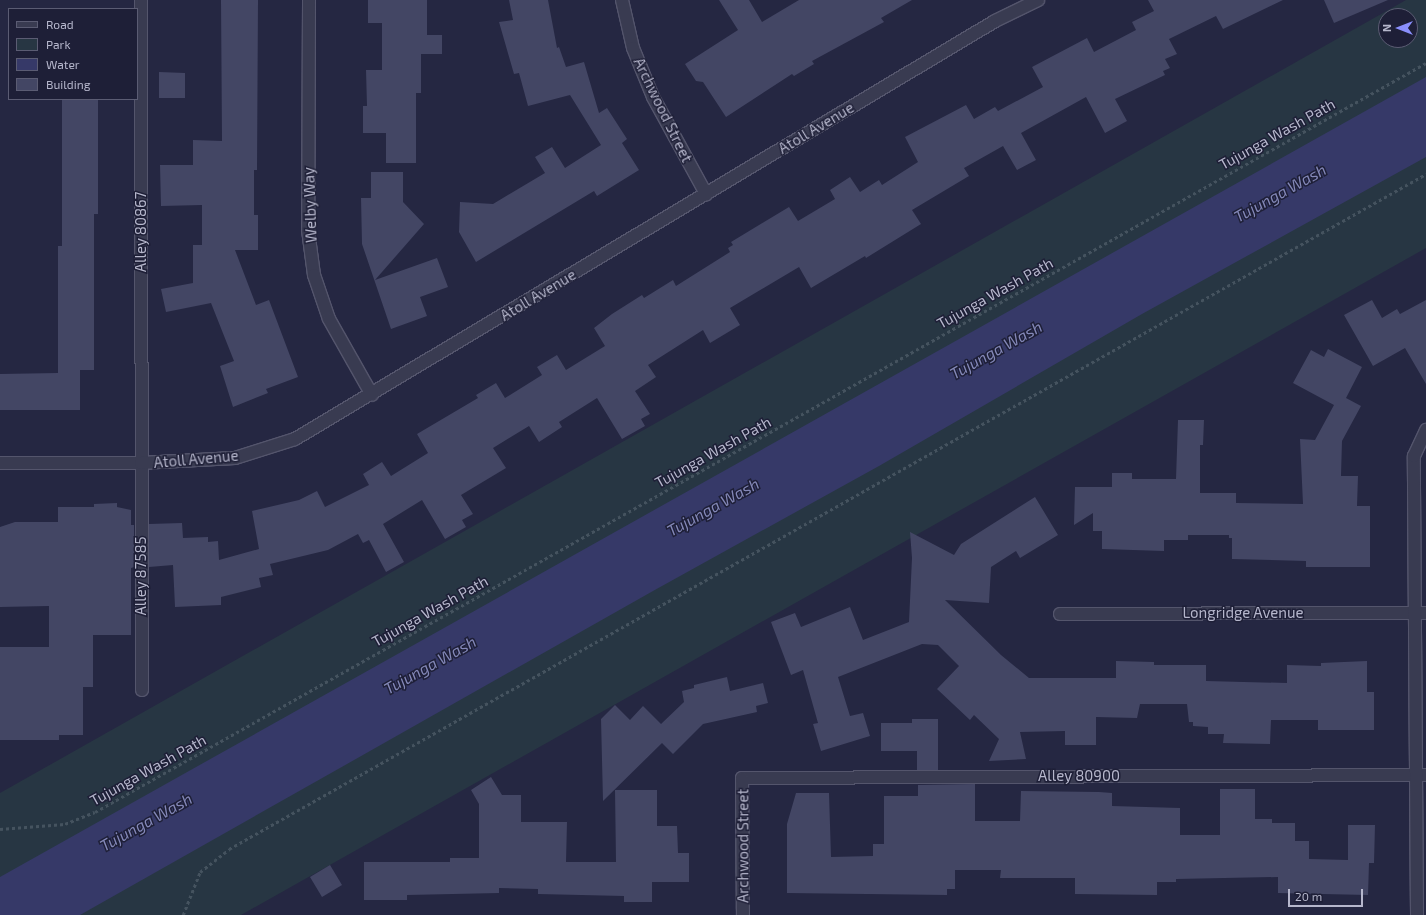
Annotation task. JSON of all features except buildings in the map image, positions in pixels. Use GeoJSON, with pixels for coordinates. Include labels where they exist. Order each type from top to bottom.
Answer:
{"type":"FeatureCollection","features":[{"type":"Feature","properties":{"kind":"street","name":"Alley 80867"},"geometry":{"type":"LineString","coordinates":[[141,0],[141,463]]}},
{"type":"Feature","properties":{"kind":"street","name":"Welby Way"},"geometry":{"type":"LineString","coordinates":[[309,0],[308,230],[314,275],[329,319],[372,395]]}},
{"type":"Feature","properties":{"kind":"street","name":"Archwood Street"},"geometry":{"type":"LineString","coordinates":[[622,0],[633,48],[653,97],[706,194]]}},
{"type":"Feature","properties":{"kind":"street","name":"Atoll Avenue"},"geometry":{"type":"LineString","coordinates":[[0,463],[141,463],[235,458],[295,439],[372,395],[995,22],[1038,0]]}},
{"type":"Feature","properties":{"kind":"street"},"geometry":{"type":"LineString","coordinates":[[1417,915],[1421,775],[1421,613],[1414,456],[1426,430]]}},
{"type":"Feature","properties":{"kind":"street","name":"Alley 87585"},"geometry":{"type":"LineString","coordinates":[[141,463],[142,690]]}},
{"type":"Feature","properties":{"kind":"street","name":"Longridge Avenue"},"geometry":{"type":"LineString","coordinates":[[1060,614],[1421,613]]}},
{"type":"Feature","properties":{"kind":"street","name":"Alley 80900"},"geometry":{"type":"LineString","coordinates":[[742,778],[1421,775]]}},
{"type":"Feature","properties":{"kind":"street","name":"Archwood Street"},"geometry":{"type":"LineString","coordinates":[[742,778],[743,915]]}},
{"type":"Feature","properties":{"kind":"path","name":"Tujunga Wash Path"},"geometry":{"type":"LineString","coordinates":[[0,829],[65,824],[95,812],[1426,63]]}},
{"type":"Feature","properties":{"kind":"path"},"geometry":{"type":"LineString","coordinates":[[183,915],[200,872],[229,849],[1426,174]]}},
{"type":"Feature","properties":{"kind":"green space"},"geometry":{"type":"Polygon","coordinates":[[[1406,0],[1426,0],[1426,248],[241,915],[0,915],[0,793],[1378,16],[1378,48],[1418,48],[1418,8],[1392,8],[1406,0]]]}},
{"type":"Feature","properties":{"kind":"water","name":"Tujunga Wash"},"geometry":{"type":"Polygon","coordinates":[[[1426,77],[1426,157],[1142,314],[879,466],[653,591],[80,915],[0,915],[0,877],[1426,77]]]}}]}
